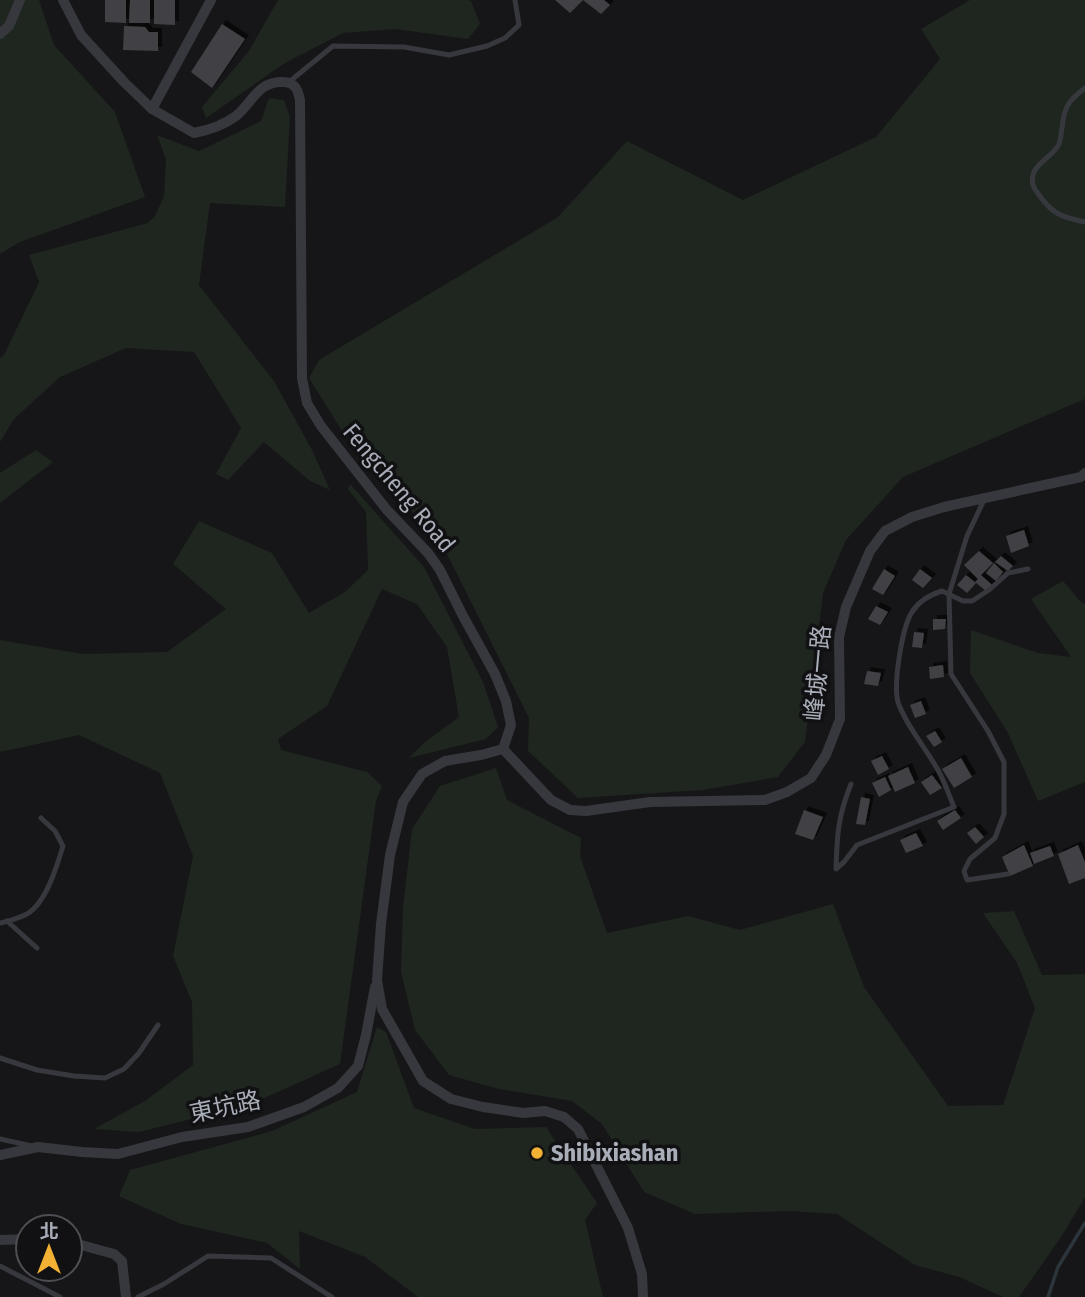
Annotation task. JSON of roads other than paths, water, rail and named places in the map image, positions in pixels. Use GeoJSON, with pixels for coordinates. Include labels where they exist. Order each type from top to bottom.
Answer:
{"type":"FeatureCollection","features":[{"type":"Feature","properties":{"kind":"street"},"geometry":{"type":"LineString","coordinates":[[0,34],[9,26],[20,0]]}},
{"type":"Feature","properties":{"kind":"street"},"geometry":{"type":"LineString","coordinates":[[63,0],[81,35],[124,82],[152,109],[194,134],[214,128],[236,116],[252,97],[273,82],[289,82]]}},
{"type":"Feature","properties":{"kind":"street"},"geometry":{"type":"LineString","coordinates":[[152,109],[211,0]]}},
{"type":"Feature","properties":{"kind":"street","name":"Fengcheng Road"},"geometry":{"type":"LineString","coordinates":[[289,82],[298,89],[300,100],[302,378],[307,403],[328,435],[387,510],[428,553],[440,570],[495,674],[506,701],[511,725],[503,749]]}},
{"type":"Feature","properties":{"kind":"street","name":"峰城一路"},"geometry":{"type":"LineString","coordinates":[[503,749],[551,800],[570,810],[586,811],[650,802],[765,800],[787,792],[811,778],[826,755],[840,719],[839,637],[846,607],[870,551],[885,531],[912,517],[985,497],[1081,477],[1085,473]]}},
{"type":"Feature","properties":{"kind":"street"},"geometry":{"type":"LineString","coordinates":[[503,749],[444,761],[422,774],[403,802],[390,855],[381,924],[377,980],[382,1009],[423,1081],[451,1099],[483,1108],[523,1113],[545,1111],[564,1117],[578,1129],[628,1228],[642,1274],[643,1297]]}},
{"type":"Feature","properties":{"kind":"street","name":"東坑路"},"geometry":{"type":"LineString","coordinates":[[0,1156],[38,1147],[118,1154],[182,1137],[248,1127],[304,1107],[338,1088],[358,1066],[377,980]]}},
{"type":"Feature","properties":{"kind":"street"},"geometry":{"type":"LineString","coordinates":[[84,1246],[114,1254],[122,1261],[126,1297]]}},
{"type":"Feature","properties":{"kind":"lane"},"geometry":{"type":"LineString","coordinates":[[289,82],[334,46],[404,47],[449,55],[487,46],[505,38],[519,25],[514,0]]}},
{"type":"Feature","properties":{"kind":"lane"},"geometry":{"type":"LineString","coordinates":[[1085,88],[1067,105],[1060,142],[1038,167],[1032,180],[1033,187],[1047,208],[1067,219],[1085,222]]}},
{"type":"Feature","properties":{"kind":"lane"},"geometry":{"type":"LineString","coordinates":[[985,497],[967,536],[949,594],[951,674],[1004,762],[1004,814],[995,838],[970,859],[964,871],[967,880],[1008,874]]}},
{"type":"Feature","properties":{"kind":"lane"},"geometry":{"type":"LineString","coordinates":[[851,784],[841,808],[836,869],[857,845],[954,807],[940,773],[898,701],[897,671],[906,622],[927,595],[942,591],[962,601],[972,601],[1009,573],[1028,569]]}},
{"type":"Feature","properties":{"kind":"lane"},"geometry":{"type":"LineString","coordinates":[[0,923],[29,913],[46,890],[58,863],[63,846],[55,831],[41,818]]}},
{"type":"Feature","properties":{"kind":"lane"},"geometry":{"type":"LineString","coordinates":[[8,921],[37,948]]}},
{"type":"Feature","properties":{"kind":"lane"},"geometry":{"type":"LineString","coordinates":[[0,1058],[37,1070],[105,1078],[124,1069],[158,1025]]}},
{"type":"Feature","properties":{"kind":"lane"},"geometry":{"type":"LineString","coordinates":[[0,1139],[38,1147]]}},
{"type":"Feature","properties":{"kind":"lane"},"geometry":{"type":"LineString","coordinates":[[138,1297],[208,1256],[271,1258],[332,1297]]}},
{"type":"Feature","properties":{"kind":"lane"},"geometry":{"type":"LineString","coordinates":[[0,1266],[60,1297]]}},
{"type":"Feature","properties":{"kind":"waterway"},"geometry":{"type":"LineString","coordinates":[[1048,1297],[1058,1267],[1085,1223]]}},
{"type":"Feature","properties":{"kind":"place","name":"Shibixiashan"},"geometry":{"type":"Point","coordinates":[537,1153]}}]}
